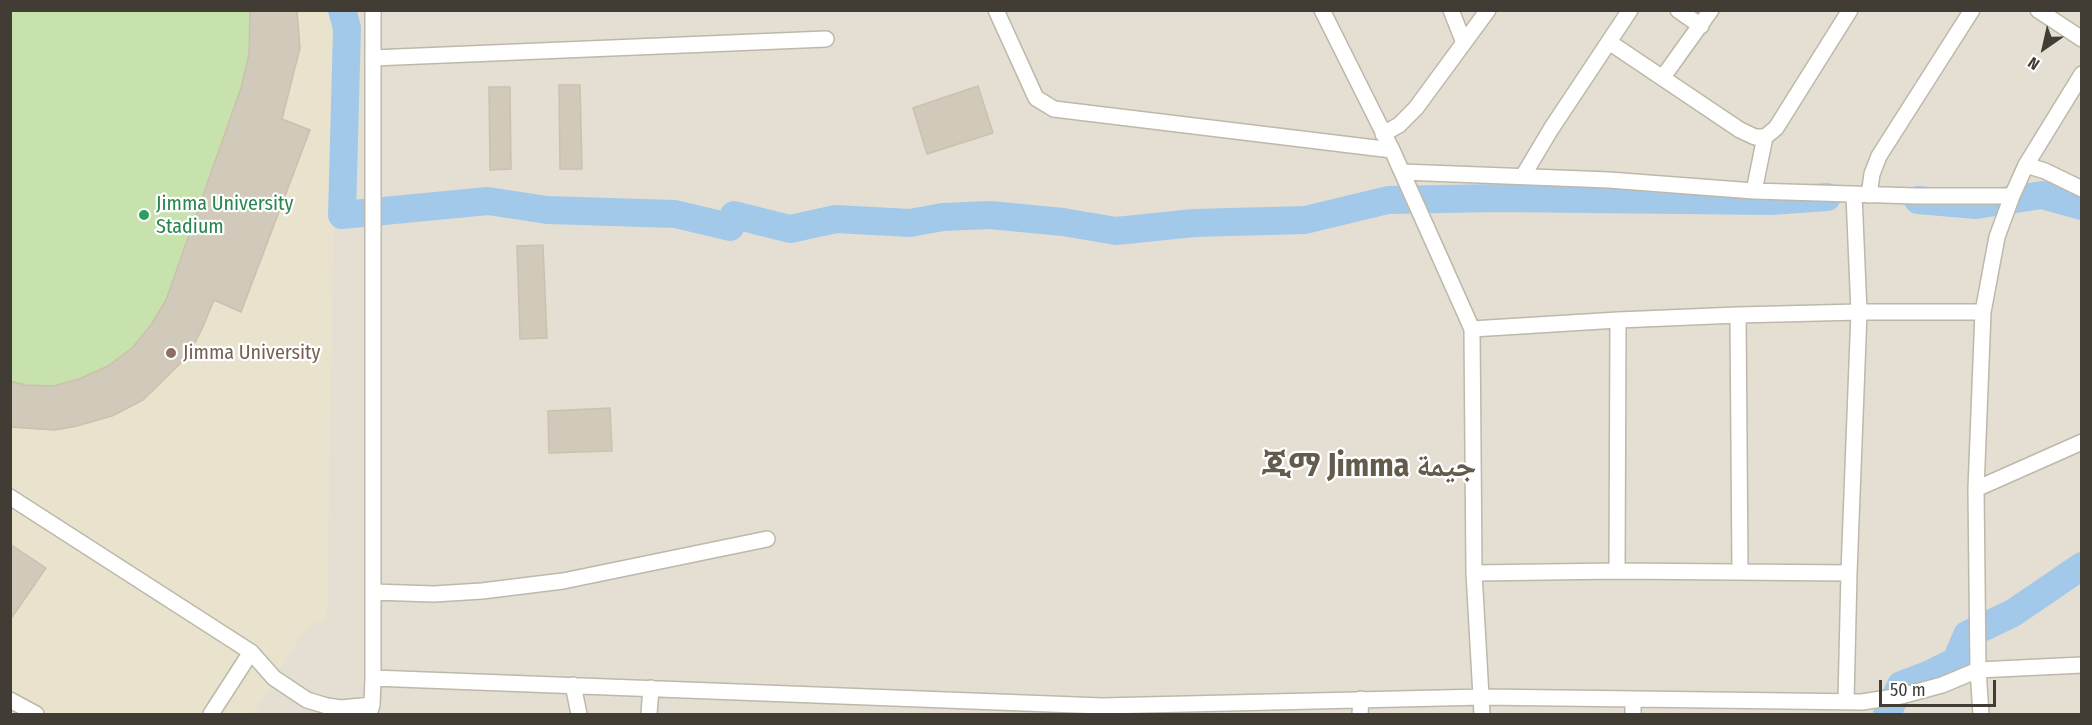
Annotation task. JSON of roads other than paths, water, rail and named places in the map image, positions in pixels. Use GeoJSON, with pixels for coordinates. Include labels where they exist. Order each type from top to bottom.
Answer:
{"type":"FeatureCollection","features":[{"type":"Feature","properties":{"kind":"street"},"geometry":{"type":"LineString","coordinates":[[10,497],[250,652],[274,678],[307,700],[327,706],[370,710],[373,678],[373,10]]}},
{"type":"Feature","properties":{"kind":"street"},"geometry":{"type":"LineString","coordinates":[[996,10],[1036,98],[1054,109],[1392,150]]}},
{"type":"Feature","properties":{"kind":"street"},"geometry":{"type":"LineString","coordinates":[[1451,10],[1464,43]]}},
{"type":"Feature","properties":{"kind":"street"},"geometry":{"type":"LineString","coordinates":[[1383,134],[1399,125],[1416,108],[1488,10]]}},
{"type":"Feature","properties":{"kind":"street"},"geometry":{"type":"LineString","coordinates":[[1523,176],[1551,129],[1630,10]]}},
{"type":"Feature","properties":{"kind":"street"},"geometry":{"type":"LineString","coordinates":[[1678,10],[1701,26]]}},
{"type":"Feature","properties":{"kind":"street"},"geometry":{"type":"LineString","coordinates":[[1663,77],[1711,10]]}},
{"type":"Feature","properties":{"kind":"street"},"geometry":{"type":"LineString","coordinates":[[1754,191],[1765,137],[1776,128],[1850,10]]}},
{"type":"Feature","properties":{"kind":"street"},"geometry":{"type":"LineString","coordinates":[[1857,706],[1849,573],[1861,195],[1879,156],[1972,10]]}},
{"type":"Feature","properties":{"kind":"street"},"geometry":{"type":"LineString","coordinates":[[2038,10],[2082,39]]}},
{"type":"Feature","properties":{"kind":"street"},"geometry":{"type":"LineString","coordinates":[[1324,11],[1392,150],[1472,329],[1474,573],[1483,697],[1482,714]]}},
{"type":"Feature","properties":{"kind":"street"},"geometry":{"type":"LineString","coordinates":[[373,58],[826,39]]}},
{"type":"Feature","properties":{"kind":"street"},"geometry":{"type":"LineString","coordinates":[[1609,42],[1740,130],[1755,137],[1765,137]]}},
{"type":"Feature","properties":{"kind":"street"},"geometry":{"type":"LineString","coordinates":[[1982,714],[1978,670],[1976,489],[1983,312],[1997,237],[2012,196],[2026,165],[2082,74]]}},
{"type":"Feature","properties":{"kind":"street"},"geometry":{"type":"LineString","coordinates":[[2026,165],[2045,171],[2082,189]]}},
{"type":"Feature","properties":{"kind":"street"},"geometry":{"type":"LineString","coordinates":[[1401,172],[1609,180],[1754,191],[1861,195],[2012,196]]}},
{"type":"Feature","properties":{"kind":"street"},"geometry":{"type":"LineString","coordinates":[[1472,329],[1738,315],[1983,312]]}},
{"type":"Feature","properties":{"kind":"street"},"geometry":{"type":"LineString","coordinates":[[1738,315],[1740,571]]}},
{"type":"Feature","properties":{"kind":"street"},"geometry":{"type":"LineString","coordinates":[[1617,571],[1618,320]]}},
{"type":"Feature","properties":{"kind":"street"},"geometry":{"type":"LineString","coordinates":[[1976,489],[2082,442]]}},
{"type":"Feature","properties":{"kind":"street"},"geometry":{"type":"LineString","coordinates":[[373,592],[434,594],[482,591],[563,581],[767,539]]}},
{"type":"Feature","properties":{"kind":"street"},"geometry":{"type":"LineString","coordinates":[[1474,573],[1740,571],[1849,573]]}},
{"type":"Feature","properties":{"kind":"street"},"geometry":{"type":"LineString","coordinates":[[211,714],[250,652]]}},
{"type":"Feature","properties":{"kind":"street"},"geometry":{"type":"LineString","coordinates":[[373,678],[651,688],[1102,710],[1360,707],[1483,697],[1857,706],[1942,685],[1978,670],[2082,665]]}},
{"type":"Feature","properties":{"kind":"street"},"geometry":{"type":"LineString","coordinates":[[573,685],[579,714]]}},
{"type":"Feature","properties":{"kind":"street"},"geometry":{"type":"LineString","coordinates":[[649,714],[651,688]]}},
{"type":"Feature","properties":{"kind":"street"},"geometry":{"type":"LineString","coordinates":[[1633,714],[1634,699]]}},
{"type":"Feature","properties":{"kind":"street"},"geometry":{"type":"LineString","coordinates":[[10,700],[36,714]]}},
{"type":"Feature","properties":{"kind":"waterway"},"geometry":{"type":"LineString","coordinates":[[342,10],[347,28],[342,215],[488,201],[547,210],[675,214],[730,227],[734,215],[790,229],[836,219],[910,223],[943,217],[990,215],[1063,222],[1116,231],[1194,223],[1305,220],[1388,200],[1498,198],[1771,201],[1827,197]]}},
{"type":"Feature","properties":{"kind":"waterway"},"geometry":{"type":"LineString","coordinates":[[1918,200],[1976,205],[2042,195],[2082,206]]}},
{"type":"Feature","properties":{"kind":"waterway"},"geometry":{"type":"LineString","coordinates":[[1887,714],[1901,685],[1956,661],[1967,635],[2013,613],[2082,566]]}},
{"type":"Feature","properties":{"kind":"place","name":"Jimma University Stadium"},"geometry":{"type":"Point","coordinates":[144,215]}},
{"type":"Feature","properties":{"kind":"place","name":"Jimma University"},"geometry":{"type":"Point","coordinates":[171,353]}},
{"type":"Feature","properties":{"kind":"district","name":"ጂማ Jimma جيمة"},"geometry":{"type":"Point","coordinates":[1369,467]}}]}
